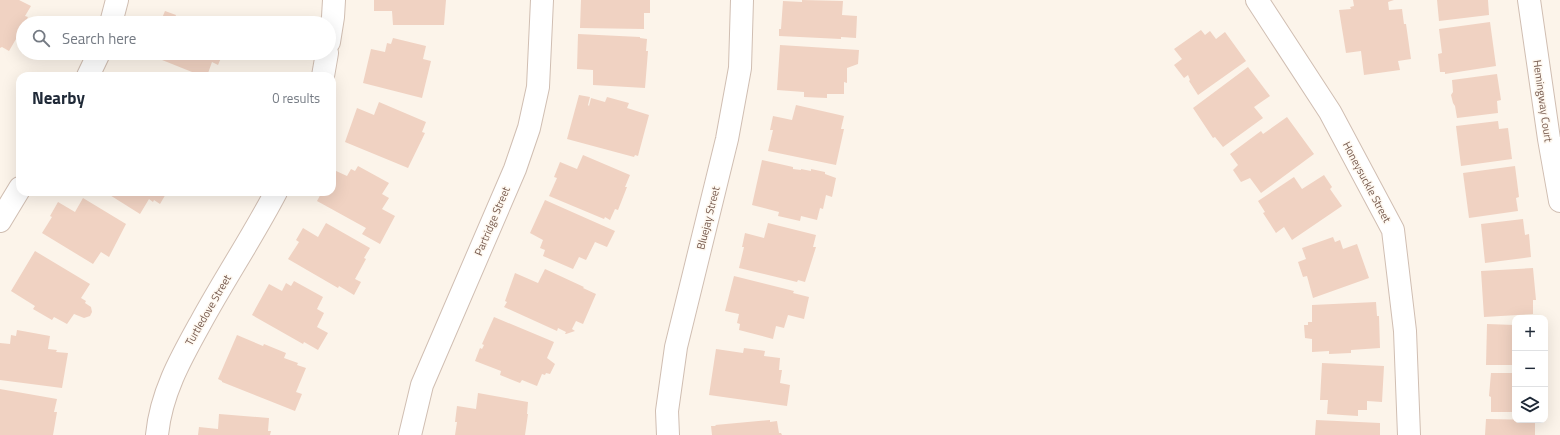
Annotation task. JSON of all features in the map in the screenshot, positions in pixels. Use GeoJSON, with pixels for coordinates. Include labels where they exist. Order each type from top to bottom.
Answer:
{"type":"FeatureCollection","features":[{"type":"Feature","properties":{"kind":"street"},"geometry":{"type":"LineString","coordinates":[[113,16],[117,0]]}},
{"type":"Feature","properties":{"kind":"street"},"geometry":{"type":"LineString","coordinates":[[333,16],[334,0]]}},
{"type":"Feature","properties":{"kind":"street","name":"Partridge Street"},"geometry":{"type":"LineString","coordinates":[[410,435],[422,385],[437,346],[515,169],[529,128],[538,87],[542,0]]}},
{"type":"Feature","properties":{"kind":"street","name":"Bluejay Street"},"geometry":{"type":"LineString","coordinates":[[668,435],[667,411],[676,347],[727,139],[740,68],[742,0]]}},
{"type":"Feature","properties":{"kind":"street","name":"Honeysuckle Street"},"geometry":{"type":"LineString","coordinates":[[1257,0],[1330,112],[1393,230],[1405,331],[1409,435]]}},
{"type":"Feature","properties":{"kind":"street","name":"Hemingway Court"},"geometry":{"type":"LineString","coordinates":[[1529,0],[1549,139],[1560,201]]}},
{"type":"Feature","properties":{"kind":"street"},"geometry":{"type":"LineString","coordinates":[[90,72],[96,60]]}},
{"type":"Feature","properties":{"kind":"street"},"geometry":{"type":"LineString","coordinates":[[324,72],[326,60]]}},
{"type":"Feature","properties":{"kind":"street"},"geometry":{"type":"LineString","coordinates":[[0,221],[16,195]]}},
{"type":"Feature","properties":{"kind":"street","name":"Turtledove Street"},"geometry":{"type":"LineString","coordinates":[[157,435],[160,413],[166,391],[180,359],[274,196]]}},
{"type":"Feature","properties":{"kind":"building"},"geometry":{"type":"Polygon","coordinates":[[[0,0],[19,0],[31,6],[25,16],[16,16],[16,39],[9,51],[2,47],[0,48],[0,0]]]}},
{"type":"Feature","properties":{"kind":"building"},"geometry":{"type":"Polygon","coordinates":[[[374,0],[446,0],[444,25],[393,25],[392,11],[374,11],[374,0]]]}},
{"type":"Feature","properties":{"kind":"building"},"geometry":{"type":"Polygon","coordinates":[[[581,0],[650,0],[650,13],[644,13],[644,29],[580,28],[581,0]]]}},
{"type":"Feature","properties":{"kind":"building"},"geometry":{"type":"Polygon","coordinates":[[[802,0],[843,1],[842,15],[857,16],[856,38],[841,37],[841,39],[779,36],[783,1],[802,2],[802,0]]]}},
{"type":"Feature","properties":{"kind":"building"},"geometry":{"type":"Polygon","coordinates":[[[1353,0],[1394,0],[1388,2],[1389,10],[1402,9],[1404,24],[1406,24],[1411,59],[1398,61],[1400,70],[1364,75],[1361,51],[1346,53],[1339,10],[1351,9],[1350,7],[1354,6],[1353,0]]]}},
{"type":"Feature","properties":{"kind":"building"},"geometry":{"type":"Polygon","coordinates":[[[1437,0],[1488,0],[1489,15],[1439,21],[1437,0]]]}},
{"type":"Feature","properties":{"kind":"building"},"geometry":{"type":"Polygon","coordinates":[[[165,11],[176,15],[176,16],[163,16],[165,11]]]}},
{"type":"Feature","properties":{"kind":"building"},"geometry":{"type":"Polygon","coordinates":[[[1490,22],[1496,66],[1445,74],[1445,72],[1440,72],[1438,54],[1442,53],[1439,29],[1490,22]]]}},
{"type":"Feature","properties":{"kind":"building"},"geometry":{"type":"Polygon","coordinates":[[[1201,30],[1205,35],[1210,31],[1216,39],[1225,32],[1246,61],[1198,95],[1189,81],[1188,75],[1184,78],[1174,65],[1182,59],[1174,49],[1201,30]]]}},
{"type":"Feature","properties":{"kind":"building"},"geometry":{"type":"Polygon","coordinates":[[[578,34],[640,37],[647,39],[646,51],[648,51],[645,88],[593,85],[593,70],[577,69],[578,34]]]}},
{"type":"Feature","properties":{"kind":"building"},"geometry":{"type":"Polygon","coordinates":[[[393,38],[426,46],[423,59],[431,61],[422,98],[363,83],[371,49],[385,52],[387,43],[391,44],[393,38]]]}},
{"type":"Feature","properties":{"kind":"building"},"geometry":{"type":"Polygon","coordinates":[[[780,45],[859,50],[858,64],[847,68],[847,83],[844,82],[844,94],[827,94],[827,98],[804,97],[804,92],[777,90],[780,45]]]}},
{"type":"Feature","properties":{"kind":"building"},"geometry":{"type":"Polygon","coordinates":[[[162,60],[220,60],[218,65],[212,62],[208,72],[192,72],[162,60]]]}},
{"type":"Feature","properties":{"kind":"building"},"geometry":{"type":"Polygon","coordinates":[[[1248,67],[1270,96],[1254,107],[1263,118],[1223,147],[1215,137],[1213,138],[1193,108],[1248,67]]]}},
{"type":"Feature","properties":{"kind":"building"},"geometry":{"type":"Polygon","coordinates":[[[1497,74],[1501,100],[1497,101],[1498,113],[1457,118],[1451,95],[1453,92],[1452,80],[1497,74]]]}},
{"type":"Feature","properties":{"kind":"building"},"geometry":{"type":"Polygon","coordinates":[[[579,95],[590,97],[589,106],[591,98],[605,102],[607,97],[629,103],[627,108],[649,115],[638,156],[635,155],[634,157],[567,139],[579,95]]]}},
{"type":"Feature","properties":{"kind":"building"},"geometry":{"type":"Polygon","coordinates":[[[379,102],[426,122],[422,132],[425,133],[408,168],[345,142],[357,108],[374,115],[379,102]]]}},
{"type":"Feature","properties":{"kind":"building"},"geometry":{"type":"Polygon","coordinates":[[[796,105],[844,116],[841,129],[844,129],[836,165],[768,151],[773,130],[770,130],[773,116],[792,120],[796,105]]]}},
{"type":"Feature","properties":{"kind":"building"},"geometry":{"type":"Polygon","coordinates":[[[1287,117],[1314,154],[1261,193],[1250,178],[1241,182],[1233,170],[1238,165],[1230,154],[1261,131],[1263,134],[1287,117]]]}},
{"type":"Feature","properties":{"kind":"building"},"geometry":{"type":"Polygon","coordinates":[[[1498,121],[1499,129],[1508,128],[1512,159],[1461,166],[1456,126],[1498,121]]]}},
{"type":"Feature","properties":{"kind":"building"},"geometry":{"type":"Polygon","coordinates":[[[583,155],[630,175],[618,210],[615,209],[610,220],[605,217],[604,219],[549,196],[557,178],[554,177],[560,162],[577,169],[583,155]]]}},
{"type":"Feature","properties":{"kind":"building"},"geometry":{"type":"Polygon","coordinates":[[[762,160],[793,167],[793,169],[811,171],[811,169],[825,172],[825,174],[836,178],[832,197],[826,195],[823,209],[820,208],[817,220],[801,216],[800,221],[778,216],[779,212],[752,205],[762,160]]]}},
{"type":"Feature","properties":{"kind":"building"},"geometry":{"type":"Polygon","coordinates":[[[358,166],[389,183],[382,194],[389,198],[382,209],[395,216],[380,244],[362,234],[366,228],[317,201],[320,196],[336,196],[336,171],[347,176],[351,169],[355,171],[358,166]]]}},
{"type":"Feature","properties":{"kind":"building"},"geometry":{"type":"Polygon","coordinates":[[[1515,166],[1519,197],[1516,198],[1518,211],[1469,218],[1463,173],[1515,166]]]}},
{"type":"Feature","properties":{"kind":"building"},"geometry":{"type":"Polygon","coordinates":[[[1324,175],[1332,187],[1330,189],[1342,206],[1292,240],[1284,227],[1276,233],[1263,213],[1265,212],[1258,201],[1294,177],[1302,189],[1324,175]]]}},
{"type":"Feature","properties":{"kind":"building"},"geometry":{"type":"Polygon","coordinates":[[[111,196],[165,196],[160,204],[149,199],[140,214],[111,196]]]}},
{"type":"Feature","properties":{"kind":"building"},"geometry":{"type":"Polygon","coordinates":[[[83,198],[126,224],[109,257],[101,252],[93,264],[42,233],[52,217],[50,216],[58,202],[75,212],[83,198]]]}},
{"type":"Feature","properties":{"kind":"building"},"geometry":{"type":"Polygon","coordinates":[[[545,200],[615,231],[607,247],[595,242],[586,260],[579,257],[573,269],[543,256],[545,250],[540,248],[543,240],[530,233],[545,200]]]}},
{"type":"Feature","properties":{"kind":"building"},"geometry":{"type":"Polygon","coordinates":[[[1523,219],[1525,235],[1529,234],[1531,257],[1485,263],[1481,224],[1523,219]]]}},
{"type":"Feature","properties":{"kind":"building"},"geometry":{"type":"Polygon","coordinates":[[[326,223],[370,248],[355,279],[361,282],[354,295],[339,286],[338,288],[288,259],[299,242],[296,240],[303,228],[318,237],[326,223]]]}},
{"type":"Feature","properties":{"kind":"building"},"geometry":{"type":"Polygon","coordinates":[[[768,223],[816,235],[813,247],[816,247],[805,282],[798,280],[797,282],[739,268],[744,247],[742,247],[745,233],[764,238],[768,223]]]}},
{"type":"Feature","properties":{"kind":"building"},"geometry":{"type":"Polygon","coordinates":[[[1333,237],[1335,242],[1340,240],[1343,249],[1357,244],[1369,278],[1313,298],[1307,276],[1303,277],[1298,262],[1306,259],[1302,248],[1333,237]]]}},
{"type":"Feature","properties":{"kind":"building"},"geometry":{"type":"Polygon","coordinates":[[[35,251],[90,284],[81,298],[91,307],[92,312],[90,316],[84,318],[74,314],[67,324],[54,317],[52,320],[33,309],[35,306],[11,291],[35,251]]]}},
{"type":"Feature","properties":{"kind":"building"},"geometry":{"type":"Polygon","coordinates":[[[1533,268],[1536,300],[1533,300],[1533,314],[1484,317],[1481,271],[1533,268]]]}},
{"type":"Feature","properties":{"kind":"building"},"geometry":{"type":"Polygon","coordinates":[[[545,269],[596,294],[583,324],[576,321],[572,329],[575,331],[565,334],[566,332],[558,328],[557,331],[504,307],[507,302],[505,301],[515,273],[538,283],[545,269]]]}},
{"type":"Feature","properties":{"kind":"building"},"geometry":{"type":"Polygon","coordinates":[[[734,276],[794,291],[793,293],[809,297],[804,319],[788,315],[784,328],[776,326],[773,339],[739,330],[740,324],[737,323],[739,314],[725,311],[734,276]]]}},
{"type":"Feature","properties":{"kind":"building"},"geometry":{"type":"Polygon","coordinates":[[[294,281],[323,297],[317,309],[324,313],[317,327],[328,333],[318,350],[304,342],[303,344],[252,315],[269,284],[282,291],[286,283],[291,286],[294,281]]]}},
{"type":"Feature","properties":{"kind":"building"},"geometry":{"type":"Polygon","coordinates":[[[1376,302],[1377,316],[1379,316],[1380,348],[1351,350],[1351,353],[1329,354],[1329,351],[1312,352],[1312,339],[1305,338],[1304,325],[1308,325],[1308,322],[1312,322],[1312,305],[1376,302]]]}},
{"type":"Feature","properties":{"kind":"building"},"geometry":{"type":"Polygon","coordinates":[[[494,317],[554,342],[547,358],[555,364],[550,374],[542,374],[537,386],[522,380],[520,383],[500,375],[501,371],[475,361],[480,348],[482,349],[484,345],[482,344],[494,317]]]}},
{"type":"Feature","properties":{"kind":"building"},"geometry":{"type":"Polygon","coordinates":[[[1487,324],[1512,325],[1512,365],[1486,365],[1487,324]]]}},
{"type":"Feature","properties":{"kind":"building"},"geometry":{"type":"Polygon","coordinates":[[[17,330],[50,336],[48,349],[57,350],[56,352],[68,353],[62,388],[0,380],[0,343],[10,344],[11,335],[16,336],[17,330]]]}},
{"type":"Feature","properties":{"kind":"building"},"geometry":{"type":"Polygon","coordinates":[[[237,335],[263,346],[264,344],[286,353],[284,358],[298,363],[297,365],[306,368],[296,392],[302,394],[295,411],[222,382],[218,379],[237,335]]]}},
{"type":"Feature","properties":{"kind":"building"},"geometry":{"type":"Polygon","coordinates":[[[744,348],[765,351],[764,356],[780,358],[779,370],[782,370],[780,383],[790,385],[787,406],[709,395],[716,349],[743,353],[744,348]]]}},
{"type":"Feature","properties":{"kind":"building"},"geometry":{"type":"Polygon","coordinates":[[[1322,363],[1384,366],[1382,402],[1367,401],[1367,410],[1358,410],[1358,416],[1327,414],[1328,400],[1320,400],[1322,363]]]}},
{"type":"Feature","properties":{"kind":"building"},"geometry":{"type":"Polygon","coordinates":[[[1491,373],[1512,373],[1512,412],[1491,412],[1491,397],[1489,396],[1491,373]]]}},
{"type":"Feature","properties":{"kind":"building"},"geometry":{"type":"Polygon","coordinates":[[[0,389],[57,399],[54,412],[57,412],[53,435],[0,435],[0,389]]]}},
{"type":"Feature","properties":{"kind":"building"},"geometry":{"type":"Polygon","coordinates":[[[478,393],[528,402],[525,435],[455,435],[457,406],[476,409],[478,393]]]}},
{"type":"Feature","properties":{"kind":"building"},"geometry":{"type":"Polygon","coordinates":[[[219,414],[269,418],[268,431],[271,431],[270,435],[198,435],[199,427],[218,429],[219,414]]]}},
{"type":"Feature","properties":{"kind":"building"},"geometry":{"type":"Polygon","coordinates":[[[1486,419],[1512,420],[1512,423],[1535,423],[1535,435],[1485,435],[1486,419]]]}},
{"type":"Feature","properties":{"kind":"building"},"geometry":{"type":"Polygon","coordinates":[[[770,420],[770,422],[777,421],[779,433],[782,435],[712,435],[711,426],[770,420]]]}},
{"type":"Feature","properties":{"kind":"building"},"geometry":{"type":"Polygon","coordinates":[[[1316,420],[1380,423],[1380,435],[1315,435],[1316,420]]]}}]}
